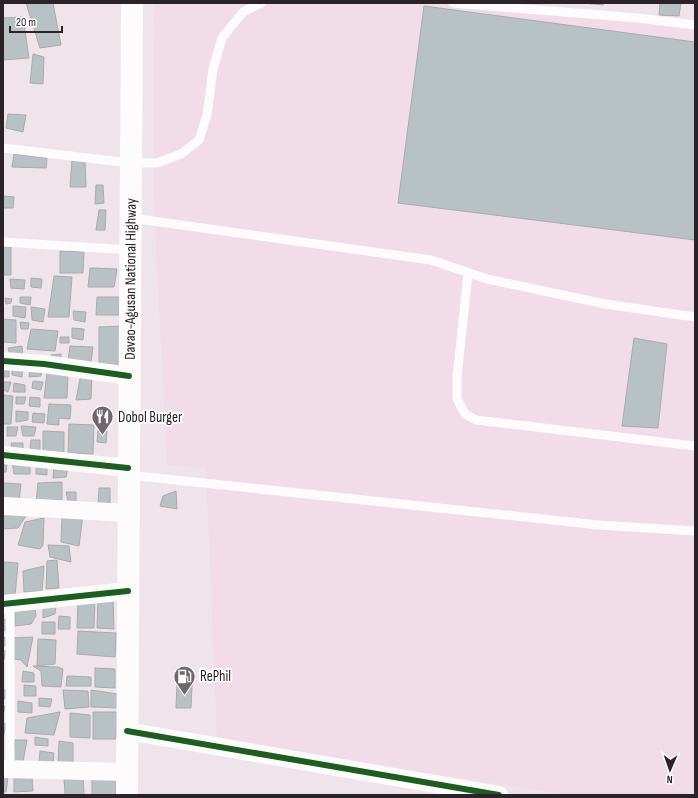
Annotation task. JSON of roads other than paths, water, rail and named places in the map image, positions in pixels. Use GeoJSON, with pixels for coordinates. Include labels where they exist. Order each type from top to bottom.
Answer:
{"type":"FeatureCollection","features":[{"type":"Feature","properties":{"kind":"main road","name":"Davao-Agusan National Highway"},"geometry":{"type":"LineString","coordinates":[[127,795],[132,3]]}},
{"type":"Feature","properties":{"kind":"street"},"geometry":{"type":"LineString","coordinates":[[3,361],[44,364],[129,376]]}},
{"type":"Feature","properties":{"kind":"street"},"geometry":{"type":"LineString","coordinates":[[3,455],[128,472]]}},
{"type":"Feature","properties":{"kind":"street"},"geometry":{"type":"LineString","coordinates":[[3,506],[128,513]]}},
{"type":"Feature","properties":{"kind":"street"},"geometry":{"type":"LineString","coordinates":[[7,604],[128,591]]}},
{"type":"Feature","properties":{"kind":"street"},"geometry":{"type":"LineString","coordinates":[[127,731],[500,795]]}},
{"type":"Feature","properties":{"kind":"street"},"geometry":{"type":"LineString","coordinates":[[6,769],[127,772]]}},
{"type":"Feature","properties":{"kind":"lane"},"geometry":{"type":"LineString","coordinates":[[3,148],[130,163],[157,163],[181,154],[199,140],[207,115],[213,69],[222,38],[243,12],[261,3]]}},
{"type":"Feature","properties":{"kind":"lane"},"geometry":{"type":"LineString","coordinates":[[453,3],[638,18],[695,25]]}},
{"type":"Feature","properties":{"kind":"lane"},"geometry":{"type":"LineString","coordinates":[[130,218],[431,260],[487,279],[605,304],[695,317]]}},
{"type":"Feature","properties":{"kind":"lane"},"geometry":{"type":"LineString","coordinates":[[3,242],[130,250]]}},
{"type":"Feature","properties":{"kind":"lane"},"geometry":{"type":"LineString","coordinates":[[468,273],[457,378],[457,399],[465,414],[476,420],[695,446]]}},
{"type":"Feature","properties":{"kind":"lane"},"geometry":{"type":"LineString","coordinates":[[128,472],[599,525],[695,531]]}},
{"type":"Feature","properties":{"kind":"lane"},"geometry":{"type":"LineString","coordinates":[[6,769],[7,604]]}},
{"type":"Feature","properties":{"kind":"place","name":"Dobol Burger"},"geometry":{"type":"Point","coordinates":[102,436]}},
{"type":"Feature","properties":{"kind":"place","name":"RePhil"},"geometry":{"type":"Point","coordinates":[184,696]}}]}
